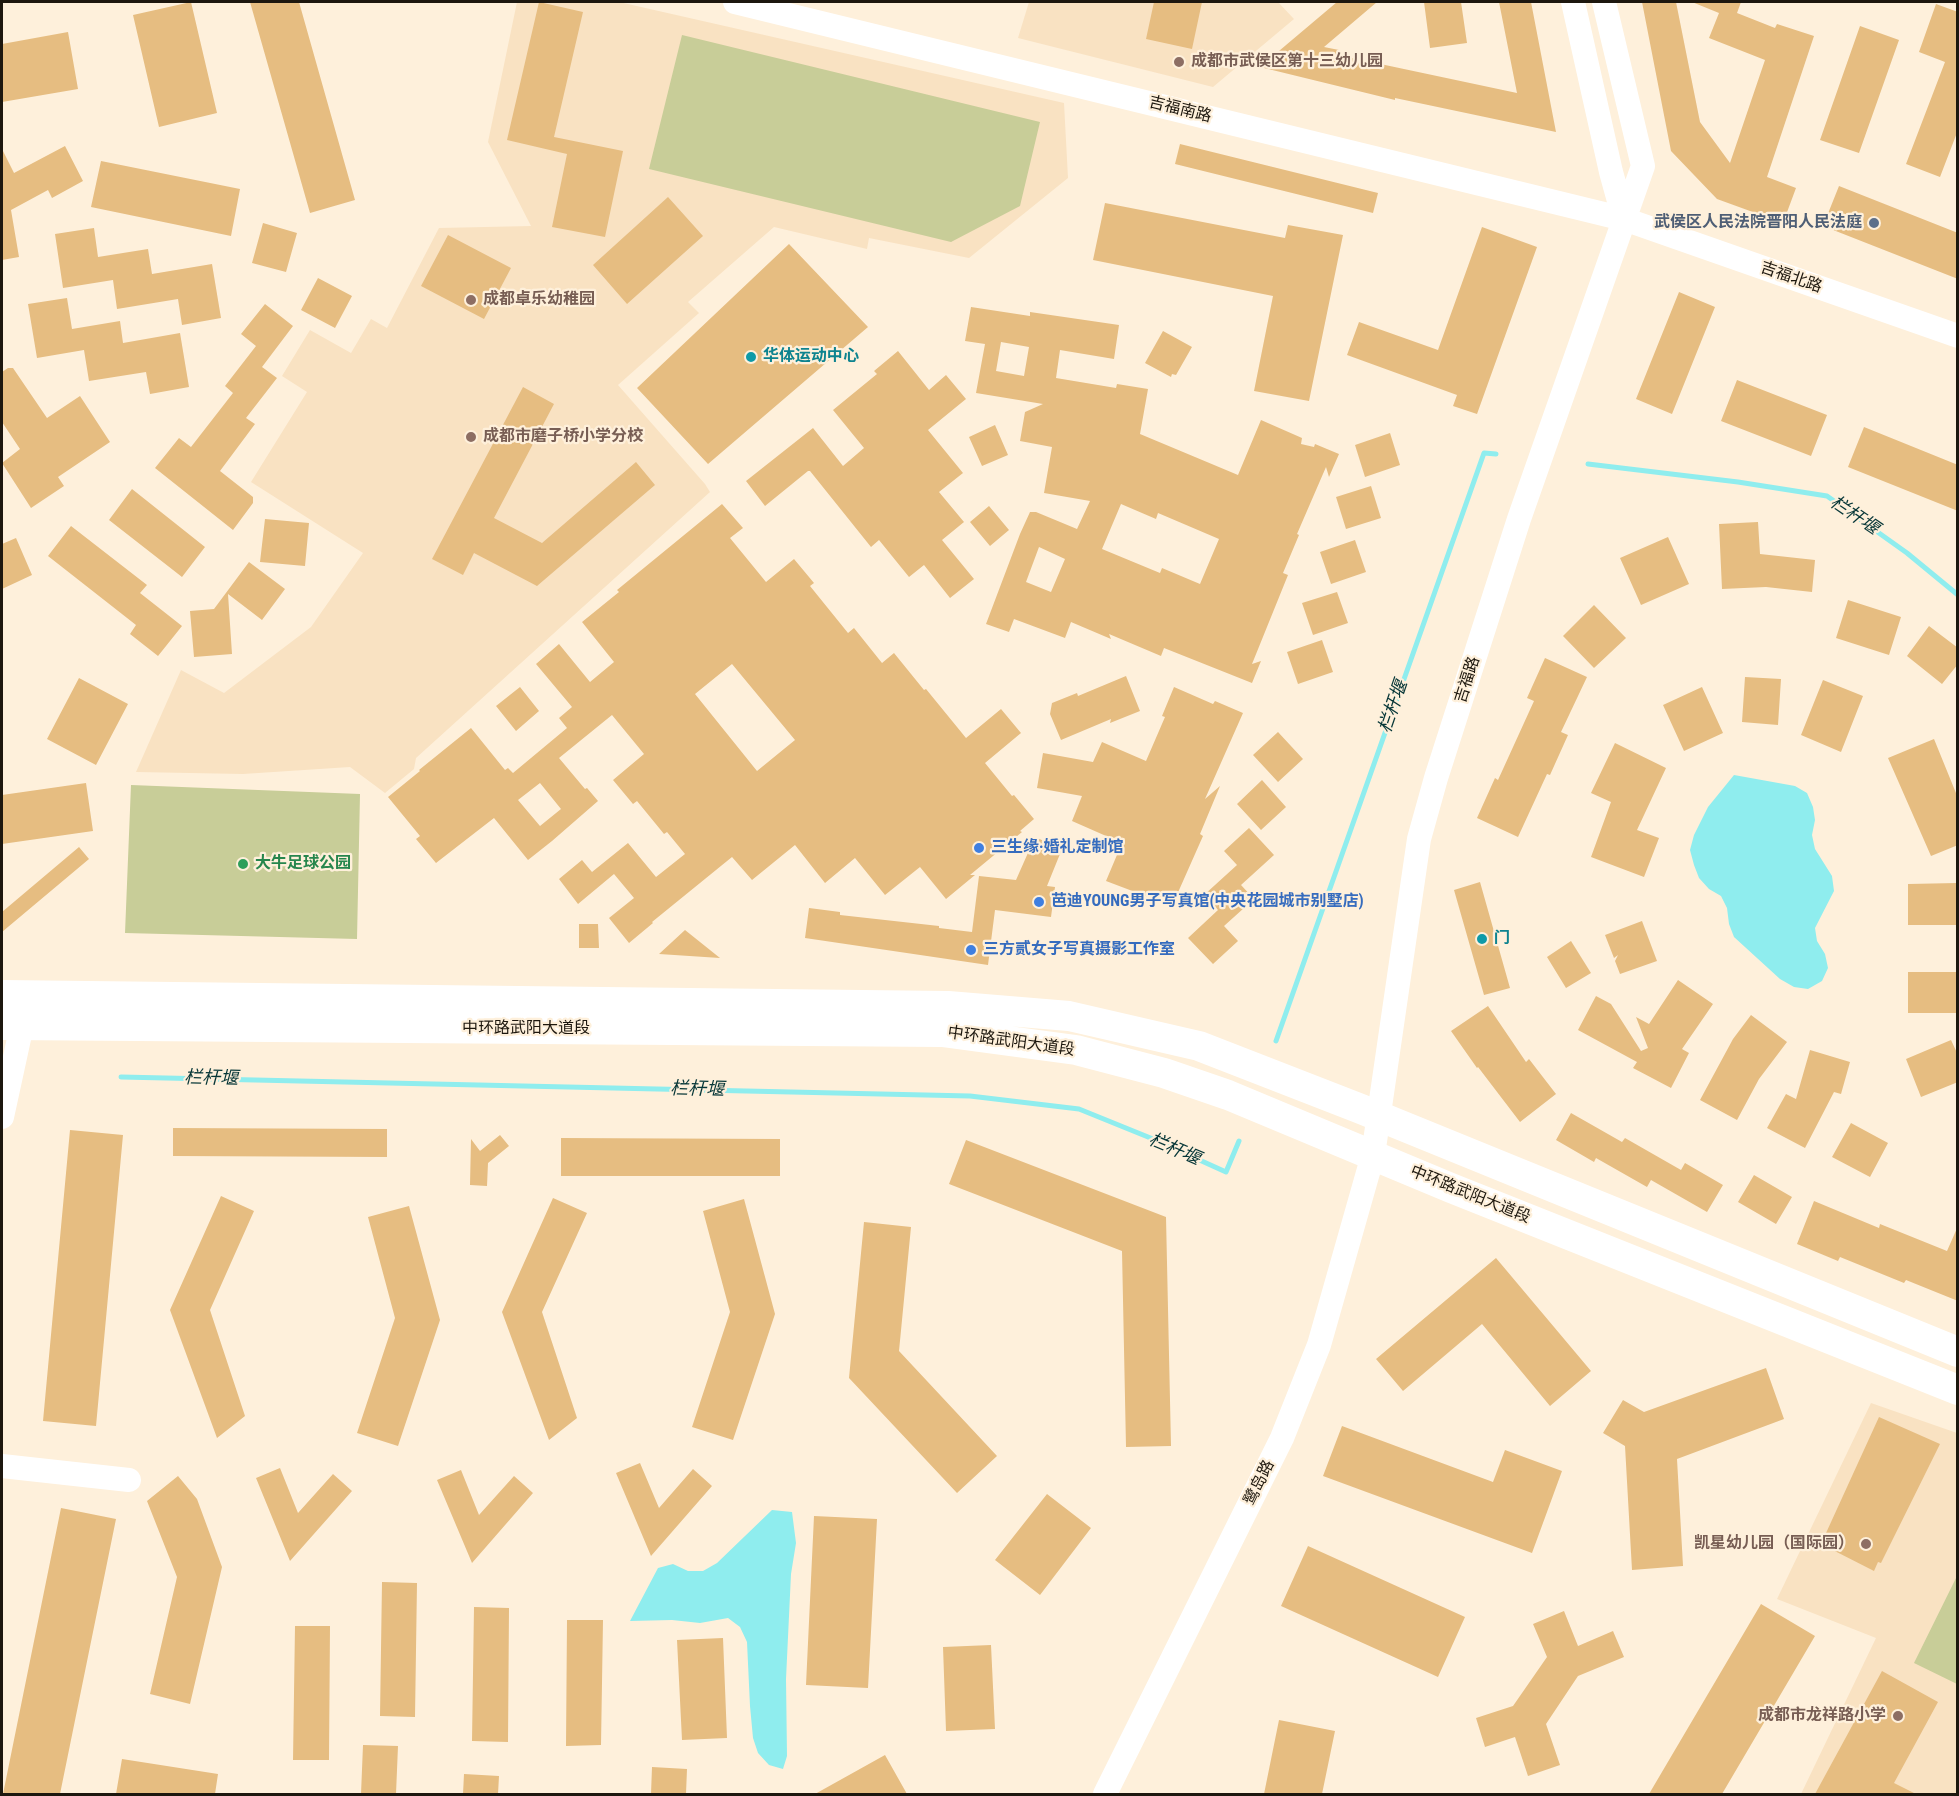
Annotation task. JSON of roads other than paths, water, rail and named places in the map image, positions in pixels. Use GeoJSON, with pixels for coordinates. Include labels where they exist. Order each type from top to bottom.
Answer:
{"type":"FeatureCollection","features":[{"type":"Feature","properties":{"kind":"main road","name":"中环路武阳大道段"},"geometry":{"type":"LineString","coordinates":[[12,995],[948,1006],[1058,1015],[1199,1047],[1378,1116],[1958,1352]]}},
{"type":"Feature","properties":{"kind":"main road","name":"中环路武阳大道段"},"geometry":{"type":"LineString","coordinates":[[12,1025],[942,1032],[1076,1050],[1164,1073],[1228,1095],[1958,1390]]}},
{"type":"Feature","properties":{"kind":"street","name":"吉福南路"},"geometry":{"type":"LineString","coordinates":[[735,2],[1624,219]]}},
{"type":"Feature","properties":{"kind":"street"},"geometry":{"type":"LineString","coordinates":[[1574,2],[1611,172],[1624,219]]}},
{"type":"Feature","properties":{"kind":"street","name":"吉福路"},"geometry":{"type":"LineString","coordinates":[[1373,1155],[1419,839],[1436,778],[1519,519],[1643,166],[1604,2]]}},
{"type":"Feature","properties":{"kind":"street","name":"吉福北路"},"geometry":{"type":"LineString","coordinates":[[1624,219],[1958,336]]}},
{"type":"Feature","properties":{"kind":"street"},"geometry":{"type":"LineString","coordinates":[[2,1117],[12,1025],[12,995]]}},
{"type":"Feature","properties":{"kind":"street","name":"鹭岛路"},"geometry":{"type":"LineString","coordinates":[[1105,1794],[1282,1438],[1319,1345],[1373,1155]]}},
{"type":"Feature","properties":{"kind":"street"},"geometry":{"type":"LineString","coordinates":[[2,1466],[129,1480]]}},
{"type":"Feature","properties":{"kind":"water"},"geometry":{"type":"Polygon","coordinates":[[[1734,775],[1795,786],[1807,793],[1813,807],[1815,820],[1812,835],[1815,849],[1832,876],[1834,891],[1815,928],[1817,941],[1825,954],[1828,968],[1822,981],[1808,989],[1794,987],[1780,979],[1734,937],[1729,924],[1727,908],[1721,896],[1709,889],[1699,878],[1694,865],[1690,850],[1694,835],[1708,807],[1734,775]]]}},
{"type":"Feature","properties":{"kind":"water"},"geometry":{"type":"Polygon","coordinates":[[[772,1510],[792,1512],[796,1543],[791,1574],[786,1679],[787,1756],[783,1769],[769,1765],[758,1753],[753,1738],[747,1642],[740,1627],[728,1618],[700,1623],[672,1620],[630,1621],[658,1568],[673,1564],[688,1571],[703,1571],[717,1563],[772,1510]]]}},
{"type":"Feature","properties":{"kind":"waterway","name":"栏杆堰"},"geometry":{"type":"LineString","coordinates":[[1276,1041],[1484,453],[1496,454]]}},
{"type":"Feature","properties":{"kind":"waterway","name":"栏杆堰"},"geometry":{"type":"LineString","coordinates":[[1588,464],[1738,482],[1827,496],[1907,553],[1958,595]]}},
{"type":"Feature","properties":{"kind":"waterway","name":"栏杆堰"},"geometry":{"type":"LineString","coordinates":[[121,1077],[970,1096],[1079,1109],[1226,1172],[1239,1141]]}},
{"type":"Feature","properties":{"kind":"place","name":"成都市武侯区第十三幼儿园"},"geometry":{"type":"Point","coordinates":[1179,62]}},
{"type":"Feature","properties":{"kind":"place","name":"武侯区人民法院晋阳人民法庭"},"geometry":{"type":"Point","coordinates":[1874,223]}},
{"type":"Feature","properties":{"kind":"place","name":"成都卓乐幼稚园"},"geometry":{"type":"Point","coordinates":[471,300]}},
{"type":"Feature","properties":{"kind":"place","name":"华体运动中心"},"geometry":{"type":"Point","coordinates":[751,357]}},
{"type":"Feature","properties":{"kind":"place","name":"成都市磨子桥小学分校"},"geometry":{"type":"Point","coordinates":[471,437]}},
{"type":"Feature","properties":{"kind":"place","name":"三生缘·婚礼定制馆"},"geometry":{"type":"Point","coordinates":[979,848]}},
{"type":"Feature","properties":{"kind":"place","name":"大牛足球公园"},"geometry":{"type":"Point","coordinates":[243,864]}},
{"type":"Feature","properties":{"kind":"place","name":"芭迪YOUNG男子写真馆(中央花园城市别墅店)"},"geometry":{"type":"Point","coordinates":[1039,902]}},
{"type":"Feature","properties":{"kind":"place","name":"门"},"geometry":{"type":"Point","coordinates":[1482,939]}},
{"type":"Feature","properties":{"kind":"place","name":"三方贰女子写真摄影工作室"},"geometry":{"type":"Point","coordinates":[971,950]}},
{"type":"Feature","properties":{"kind":"place","name":"凯星幼儿园（国际园）"},"geometry":{"type":"Point","coordinates":[1866,1544]}},
{"type":"Feature","properties":{"kind":"place","name":"成都市龙祥路小学"},"geometry":{"type":"Point","coordinates":[1898,1716]}}]}
